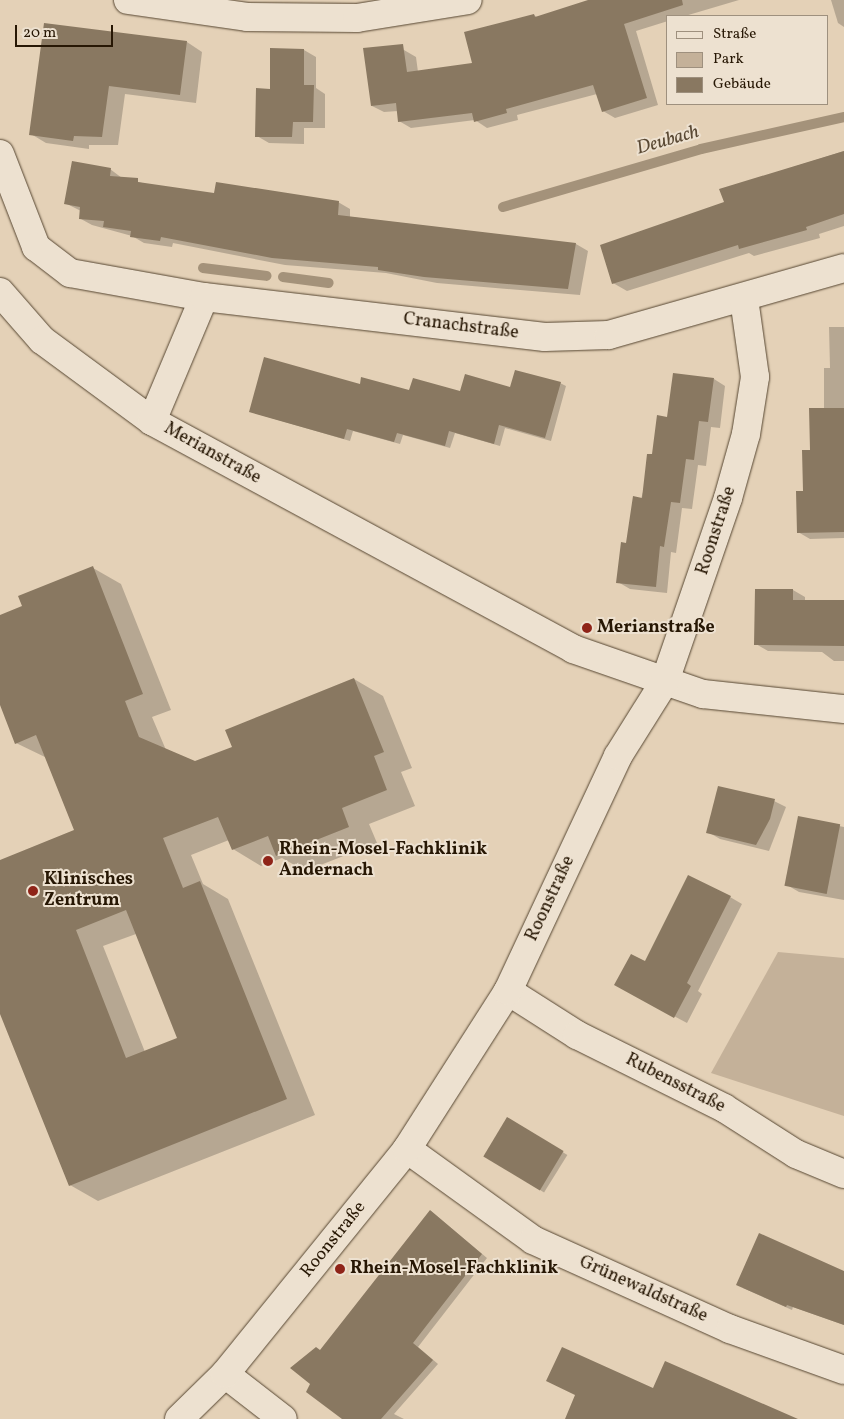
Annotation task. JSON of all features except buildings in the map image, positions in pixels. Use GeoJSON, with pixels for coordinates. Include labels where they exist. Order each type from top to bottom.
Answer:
{"type":"FeatureCollection","features":[{"type":"Feature","properties":{"kind":"street"},"geometry":{"type":"LineString","coordinates":[[128,0],[247,18],[357,18],[468,0]]}},
{"type":"Feature","properties":{"kind":"street","name":"Cranachstraße"},"geometry":{"type":"LineString","coordinates":[[0,154],[36,247],[70,274],[204,297],[545,337],[609,335],[744,299],[844,268]]}},
{"type":"Feature","properties":{"kind":"street","name":"Merianstraße"},"geometry":{"type":"LineString","coordinates":[[0,292],[42,340],[152,421],[573,649],[703,694],[844,709]]}},
{"type":"Feature","properties":{"kind":"street"},"geometry":{"type":"LineString","coordinates":[[152,421],[204,297]]}},
{"type":"Feature","properties":{"kind":"street","name":"Roonstraße"},"geometry":{"type":"LineString","coordinates":[[179,1419],[225,1374],[407,1150],[508,991],[618,756],[665,681],[728,498],[746,434],[755,377],[744,299]]}},
{"type":"Feature","properties":{"kind":"street","name":"Rubensstraße"},"geometry":{"type":"LineString","coordinates":[[508,991],[578,1035],[724,1108],[796,1154],[844,1174]]}},
{"type":"Feature","properties":{"kind":"street","name":"Grünewaldstraße"},"geometry":{"type":"LineString","coordinates":[[407,1150],[533,1240],[730,1329],[844,1370]]}},
{"type":"Feature","properties":{"kind":"street"},"geometry":{"type":"LineString","coordinates":[[225,1374],[283,1419]]}},
{"type":"Feature","properties":{"kind":"green space"},"geometry":{"type":"Polygon","coordinates":[[[778,952],[844,958],[844,1116],[711,1073],[778,952]]]}},
{"type":"Feature","properties":{"kind":"waterway","name":"Deubach"},"geometry":{"type":"LineString","coordinates":[[503,207],[701,149],[844,117]]}},
{"type":"Feature","properties":{"kind":"waterway","name":"Deubach"},"geometry":{"type":"LineString","coordinates":[[203,268],[267,276]]}},
{"type":"Feature","properties":{"kind":"waterway","name":"Deubach"},"geometry":{"type":"LineString","coordinates":[[283,277],[329,283]]}},
{"type":"Feature","properties":{"kind":"place","name":"Merianstraße"},"geometry":{"type":"Point","coordinates":[587,628]}},
{"type":"Feature","properties":{"kind":"place","name":"Rhein-Mosel-Fachklinik Andernach"},"geometry":{"type":"Point","coordinates":[268,861]}},
{"type":"Feature","properties":{"kind":"place","name":"Klinisches Zentrum"},"geometry":{"type":"Point","coordinates":[33,891]}},
{"type":"Feature","properties":{"kind":"place","name":"Rhein-Mosel-Fachklinik"},"geometry":{"type":"Point","coordinates":[340,1269]}}]}
